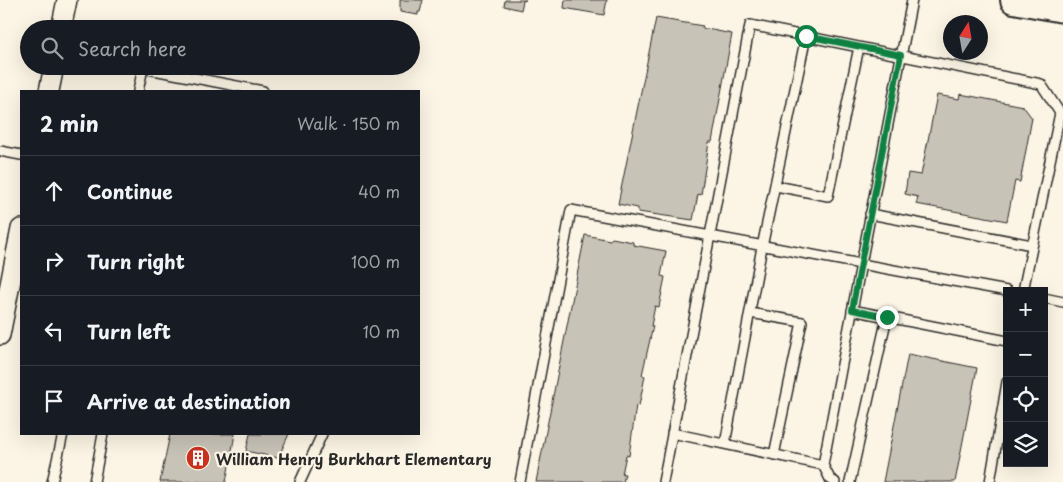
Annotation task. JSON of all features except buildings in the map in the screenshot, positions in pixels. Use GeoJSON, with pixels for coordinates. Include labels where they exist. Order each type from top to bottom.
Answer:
{"type":"FeatureCollection","features":[{"type":"Feature","properties":{"kind":"street"},"geometry":{"type":"LineString","coordinates":[[63,20],[67,0]]}},
{"type":"Feature","properties":{"kind":"street"},"geometry":{"type":"LineString","coordinates":[[1014,0],[1063,9]]}},
{"type":"Feature","properties":{"kind":"street"},"geometry":{"type":"LineString","coordinates":[[49,90],[52,75]]}},
{"type":"Feature","properties":{"kind":"street"},"geometry":{"type":"LineString","coordinates":[[0,335],[16,280],[20,239]]}},
{"type":"Feature","properties":{"kind":"lane"},"geometry":{"type":"LineString","coordinates":[[835,482],[830,479],[823,465],[912,0]]}},
{"type":"Feature","properties":{"kind":"lane"},"geometry":{"type":"LineString","coordinates":[[663,482],[750,25],[1041,84],[1060,113],[1023,287]]}},
{"type":"Feature","properties":{"kind":"lane"},"geometry":{"type":"LineString","coordinates":[[725,444],[762,247],[806,36]]}},
{"type":"Feature","properties":{"kind":"lane"},"geometry":{"type":"LineString","coordinates":[[776,186],[828,196],[858,47]]}},
{"type":"Feature","properties":{"kind":"lane"},"geometry":{"type":"LineString","coordinates":[[138,90],[141,75]]}},
{"type":"Feature","properties":{"kind":"lane"},"geometry":{"type":"LineString","coordinates":[[180,75],[258,90]]}},
{"type":"Feature","properties":{"kind":"lane"},"geometry":{"type":"LineString","coordinates":[[0,151],[20,155]]}},
{"type":"Feature","properties":{"kind":"lane"},"geometry":{"type":"LineString","coordinates":[[520,482],[571,210],[1003,290]]}},
{"type":"Feature","properties":{"kind":"lane"},"geometry":{"type":"LineString","coordinates":[[870,214],[1032,245]]}},
{"type":"Feature","properties":{"kind":"lane"},"geometry":{"type":"LineString","coordinates":[[1048,299],[1063,302]]}},
{"type":"Feature","properties":{"kind":"lane"},"geometry":{"type":"LineString","coordinates":[[852,310],[1003,341]]}},
{"type":"Feature","properties":{"kind":"lane"},"geometry":{"type":"LineString","coordinates":[[750,313],[802,322],[774,455]]}},
{"type":"Feature","properties":{"kind":"lane"},"geometry":{"type":"LineString","coordinates":[[850,482],[887,317]]}},
{"type":"Feature","properties":{"kind":"lane"},"geometry":{"type":"LineString","coordinates":[[990,482],[1003,406]]}},
{"type":"Feature","properties":{"kind":"lane"},"geometry":{"type":"LineString","coordinates":[[672,433],[823,465]]}},
{"type":"Feature","properties":{"kind":"lane"},"geometry":{"type":"LineString","coordinates":[[52,482],[63,435]]}},
{"type":"Feature","properties":{"kind":"lane"},"geometry":{"type":"LineString","coordinates":[[94,482],[103,435]]}},
{"type":"Feature","properties":{"kind":"lane"},"geometry":{"type":"LineString","coordinates":[[300,482],[322,435]]}},
{"type":"Feature","properties":{"kind":"place","name":"William Henry Burkhart Elementary"},"geometry":{"type":"Point","coordinates":[198,458]}},
{"type":"Feature","properties":{"kind":"route"},"geometry":{"type":"LineString","coordinates":[[806,36],[901,55],[852,310],[887,317]]}}]}
